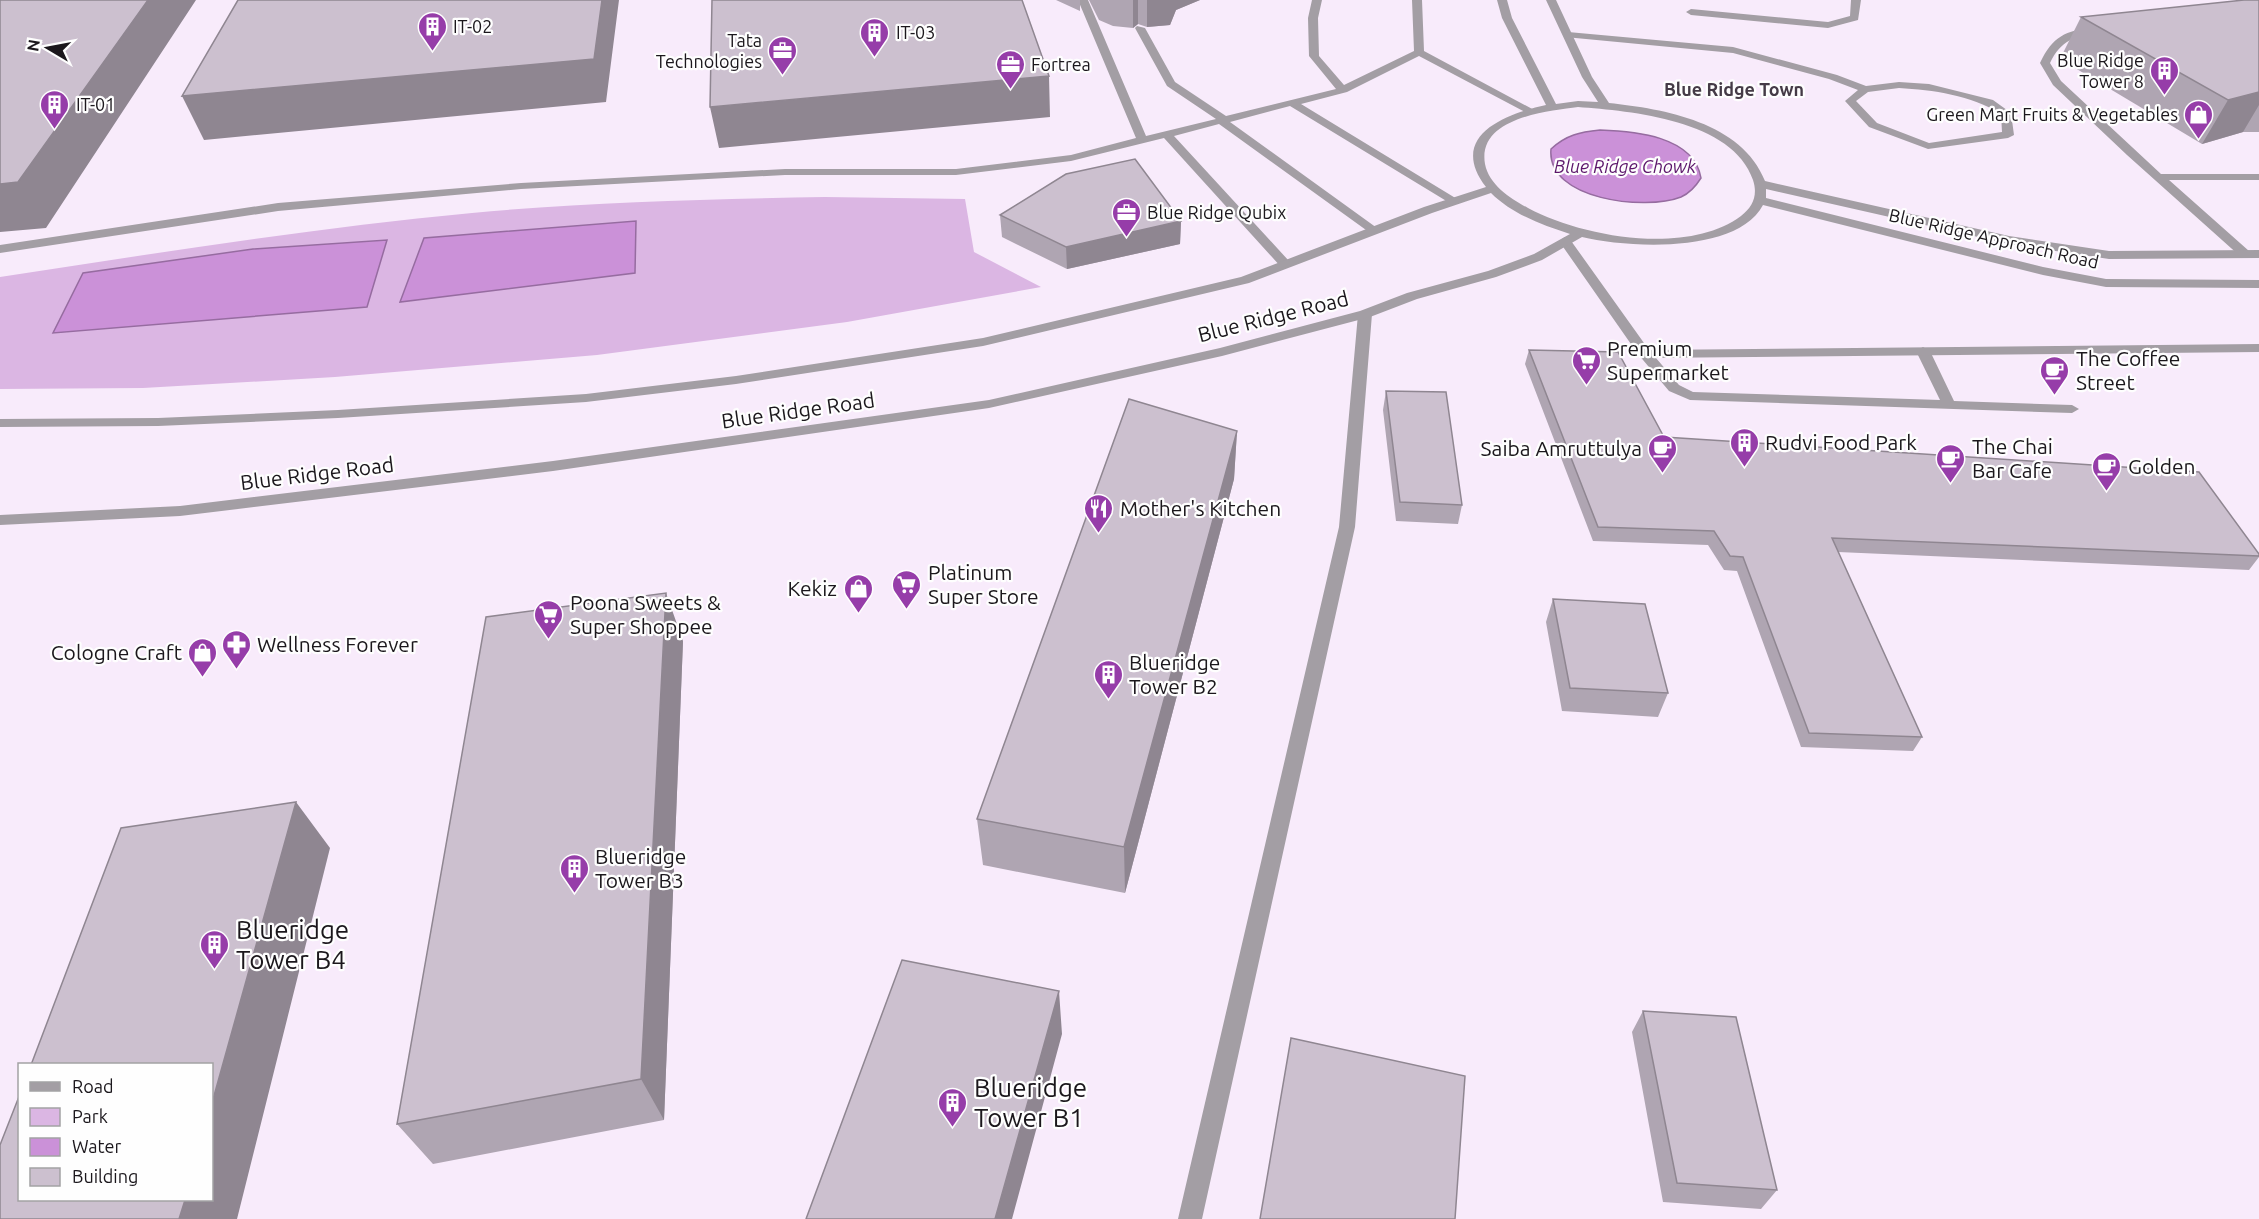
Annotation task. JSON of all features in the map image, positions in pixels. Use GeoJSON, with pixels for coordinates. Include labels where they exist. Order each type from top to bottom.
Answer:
{"type":"FeatureCollection","features":[{"type":"Feature","properties":{"kind":"street"},"geometry":{"type":"LineString","coordinates":[[1083,0],[1143,141]]}},
{"type":"Feature","properties":{"kind":"street"},"geometry":{"type":"LineString","coordinates":[[1317,0],[1313,18],[1314,56],[1344,90]]}},
{"type":"Feature","properties":{"kind":"street"},"geometry":{"type":"LineString","coordinates":[[1417,0],[1419,52]]}},
{"type":"Feature","properties":{"kind":"street"},"geometry":{"type":"LineString","coordinates":[[1502,0],[1507,18],[1552,106]]}},
{"type":"Feature","properties":{"kind":"street"},"geometry":{"type":"LineString","coordinates":[[1551,0],[1587,77],[1605,105]]}},
{"type":"Feature","properties":{"kind":"street"},"geometry":{"type":"LineString","coordinates":[[1691,12],[1828,25],[1855,18],[1856,0]]}},
{"type":"Feature","properties":{"kind":"street"},"geometry":{"type":"LineString","coordinates":[[2110,27],[2066,34],[2051,49],[2045,63],[2057,82],[2245,254]]}},
{"type":"Feature","properties":{"kind":"street"},"geometry":{"type":"LineString","coordinates":[[1140,28],[1171,84],[1224,120],[1373,231]]}},
{"type":"Feature","properties":{"kind":"street"},"geometry":{"type":"LineString","coordinates":[[1568,35],[1733,50],[1833,76],[1865,89],[1899,85],[1929,87],[1989,102],[2006,113],[2008,135],[1928,146],[1873,125],[1850,101],[1865,89]]}},
{"type":"Feature","properties":{"kind":"street"},"geometry":{"type":"LineString","coordinates":[[0,249],[278,207],[521,186],[785,172],[956,172],[1071,158],[1344,90],[1419,52]]}},
{"type":"Feature","properties":{"kind":"street"},"geometry":{"type":"LineString","coordinates":[[1419,52],[1530,111]]}},
{"type":"Feature","properties":{"kind":"street"},"geometry":{"type":"LineString","coordinates":[[1292,103],[1453,201]]}},
{"type":"Feature","properties":{"kind":"street"},"geometry":{"type":"LineString","coordinates":[[1605,105],[1648,111],[1680,120],[1725,140],[1749,161],[1761,184],[1760,200],[1751,214],[1727,229],[1694,239],[1653,242],[1608,239],[1580,233],[1544,221],[1524,211],[1493,188],[1481,171],[1478,154],[1484,138],[1500,123],[1530,111],[1552,106],[1605,105]]}},
{"type":"Feature","properties":{"kind":"street"},"geometry":{"type":"LineString","coordinates":[[1167,135],[1285,264]]}},
{"type":"Feature","properties":{"kind":"street"},"geometry":{"type":"LineString","coordinates":[[2160,177],[2259,177]]}},
{"type":"Feature","properties":{"kind":"street","name":"Blue Ridge Approach Road"},"geometry":{"type":"LineString","coordinates":[[1761,184],[2009,240],[2109,255],[2259,254]]}},
{"type":"Feature","properties":{"kind":"street","name":"Blue Ridge Road"},"geometry":{"type":"LineString","coordinates":[[0,423],[158,422],[326,415],[586,398],[736,380],[983,342],[1245,280],[1493,188]]}},
{"type":"Feature","properties":{"kind":"street","name":"Blue Ridge Approach Road"},"geometry":{"type":"LineString","coordinates":[[1760,200],[2043,271],[2106,283],[2259,284]]}},
{"type":"Feature","properties":{"kind":"street","name":"Blue Ridge Road"},"geometry":{"type":"LineString","coordinates":[[0,520],[180,511],[553,466],[989,404],[1222,352],[1365,314],[1412,296],[1492,274],[1538,257],[1580,233]]}},
{"type":"Feature","properties":{"kind":"street"},"geometry":{"type":"LineString","coordinates":[[1565,241],[1645,354],[1674,388],[1690,396],[2072,409]]}},
{"type":"Feature","properties":{"kind":"street"},"geometry":{"type":"LineString","coordinates":[[1190,1219],[1347,527],[1365,314]]}},
{"type":"Feature","properties":{"kind":"street"},"geometry":{"type":"LineString","coordinates":[[1645,354],[2259,348]]}},
{"type":"Feature","properties":{"kind":"street"},"geometry":{"type":"LineString","coordinates":[[1923,351],[1950,405]]}},
{"type":"Feature","properties":{"kind":"green space"},"geometry":{"type":"Polygon","coordinates":[[[825,197],[965,199],[974,252],[1041,287],[847,322],[597,355],[335,377],[143,388],[0,389],[0,277],[294,234],[472,213],[648,202],[825,197]]]}},
{"type":"Feature","properties":{"kind":"water","name":"Blue Ridge Chowk"},"geometry":{"type":"Polygon","coordinates":[[[1600,130],[1645,135],[1675,145],[1687,153],[1696,164],[1701,178],[1681,197],[1645,203],[1601,197],[1581,190],[1564,180],[1554,166],[1551,149],[1562,140],[1574,135],[1600,130]]]}},
{"type":"Feature","properties":{"kind":"water"},"geometry":{"type":"Polygon","coordinates":[[[636,221],[635,273],[400,302],[424,238],[636,221]]]}},
{"type":"Feature","properties":{"kind":"water"},"geometry":{"type":"Polygon","coordinates":[[[387,240],[367,307],[53,333],[83,273],[253,249],[387,240]]]}},
{"type":"Feature","properties":{"kind":"building"},"geometry":{"type":"Polygon","coordinates":[[[0,0],[148,0],[18,182],[0,184],[0,0]]]}},
{"type":"Feature","properties":{"kind":"building"},"geometry":{"type":"Polygon","coordinates":[[[238,0],[602,0],[594,59],[182,96],[238,0]]]}},
{"type":"Feature","properties":{"kind":"building","name":"IT-03"},"geometry":{"type":"Polygon","coordinates":[[[712,0],[1022,0],[1049,76],[710,107],[712,0]]]}},
{"type":"Feature","properties":{"kind":"building"},"geometry":{"type":"Polygon","coordinates":[[[2259,0],[2259,92],[2228,100],[2081,17],[2259,0]]]}},
{"type":"Feature","properties":{"kind":"building"},"geometry":{"type":"Polygon","coordinates":[[[1135,159],[1181,221],[1066,247],[1000,215],[1066,174],[1135,159]]]}},
{"type":"Feature","properties":{"kind":"building","name":"Rudvi Food Park"},"geometry":{"type":"Polygon","coordinates":[[[1529,350],[1618,352],[1664,437],[2199,472],[2259,556],[1832,538],[1922,737],[1809,733],[1743,557],[1730,556],[1714,531],[1598,527],[1529,350]]]}},
{"type":"Feature","properties":{"kind":"building"},"geometry":{"type":"Polygon","coordinates":[[[1386,391],[1446,392],[1462,505],[1400,502],[1386,391]]]}},
{"type":"Feature","properties":{"kind":"building","name":"Blueridge Tower B2"},"geometry":{"type":"Polygon","coordinates":[[[1129,399],[1237,431],[1124,847],[977,819],[1129,399]]]}},
{"type":"Feature","properties":{"kind":"building","name":"Blueridge Tower B3"},"geometry":{"type":"Polygon","coordinates":[[[666,593],[641,1079],[397,1124],[486,617],[666,593]]]}},
{"type":"Feature","properties":{"kind":"building"},"geometry":{"type":"Polygon","coordinates":[[[1553,599],[1645,604],[1668,693],[1570,688],[1553,599]]]}},
{"type":"Feature","properties":{"kind":"building"},"geometry":{"type":"Polygon","coordinates":[[[296,802],[213,1099],[213,1063],[32,1063],[121,828],[296,802]]]}},
{"type":"Feature","properties":{"kind":"building","name":"Blueridge Tower B1"},"geometry":{"type":"Polygon","coordinates":[[[902,960],[1059,991],[995,1219],[806,1219],[902,960]]]}},
{"type":"Feature","properties":{"kind":"building"},"geometry":{"type":"Polygon","coordinates":[[[1643,1011],[1736,1017],[1777,1190],[1677,1183],[1643,1011]]]}},
{"type":"Feature","properties":{"kind":"building"},"geometry":{"type":"Polygon","coordinates":[[[1291,1038],[1465,1076],[1455,1219],[1260,1219],[1291,1038]]]}},
{"type":"Feature","properties":{"kind":"building"},"geometry":{"type":"Polygon","coordinates":[[[18,1099],[18,1201],[185,1201],[179,1219],[0,1219],[0,1145],[18,1099]]]}},
{"type":"Feature","properties":{"kind":"place","name":"IT-02"},"geometry":{"type":"Point","coordinates":[432,52]}},
{"type":"Feature","properties":{"kind":"place","name":"IT-03"},"geometry":{"type":"Point","coordinates":[875,58]}},
{"type":"Feature","properties":{"kind":"place","name":"Tata Technologies"},"geometry":{"type":"Point","coordinates":[783,76]}},
{"type":"Feature","properties":{"kind":"place","name":"Fortrea"},"geometry":{"type":"Point","coordinates":[1010,90]}},
{"type":"Feature","properties":{"kind":"place","name":"Blue Ridge Tower 8"},"geometry":{"type":"Point","coordinates":[2165,96]}},
{"type":"Feature","properties":{"kind":"place","name":"IT-01"},"geometry":{"type":"Point","coordinates":[55,130]}},
{"type":"Feature","properties":{"kind":"place","name":"Green Mart Fruits & Vegetables"},"geometry":{"type":"Point","coordinates":[2199,140]}},
{"type":"Feature","properties":{"kind":"place","name":"Blue Ridge Qubix"},"geometry":{"type":"Point","coordinates":[1126,238]}},
{"type":"Feature","properties":{"kind":"place","name":"Premium Supermarket"},"geometry":{"type":"Point","coordinates":[1586,386]}},
{"type":"Feature","properties":{"kind":"place","name":"The Coffee Street"},"geometry":{"type":"Point","coordinates":[2055,396]}},
{"type":"Feature","properties":{"kind":"place","name":"Rudvi Food Park"},"geometry":{"type":"Point","coordinates":[1744,468]}},
{"type":"Feature","properties":{"kind":"place","name":"Saiba Amruttulya"},"geometry":{"type":"Point","coordinates":[1663,474]}},
{"type":"Feature","properties":{"kind":"place","name":"The Chai Bar Cafe"},"geometry":{"type":"Point","coordinates":[1951,484]}},
{"type":"Feature","properties":{"kind":"place","name":"Golden"},"geometry":{"type":"Point","coordinates":[2107,492]}},
{"type":"Feature","properties":{"kind":"place","name":"Mother's Kitchen"},"geometry":{"type":"Point","coordinates":[1099,534]}},
{"type":"Feature","properties":{"kind":"place","name":"Platinum Super Store"},"geometry":{"type":"Point","coordinates":[907,610]}},
{"type":"Feature","properties":{"kind":"place","name":"Kekiz"},"geometry":{"type":"Point","coordinates":[858,614]}},
{"type":"Feature","properties":{"kind":"place","name":"Poona Sweets & Super Shoppee"},"geometry":{"type":"Point","coordinates":[549,640]}},
{"type":"Feature","properties":{"kind":"place","name":"Wellness Forever"},"geometry":{"type":"Point","coordinates":[236,670]}},
{"type":"Feature","properties":{"kind":"place","name":"Cologne Craft"},"geometry":{"type":"Point","coordinates":[203,678]}},
{"type":"Feature","properties":{"kind":"place","name":"Blueridge Tower B2"},"geometry":{"type":"Point","coordinates":[1108,700]}},
{"type":"Feature","properties":{"kind":"place","name":"Blueridge Tower B3"},"geometry":{"type":"Point","coordinates":[574,894]}},
{"type":"Feature","properties":{"kind":"place","name":"Blueridge Tower B4"},"geometry":{"type":"Point","coordinates":[215,970]}},
{"type":"Feature","properties":{"kind":"place","name":"Blueridge Tower B1"},"geometry":{"type":"Point","coordinates":[953,1128]}},
{"type":"Feature","properties":{"kind":"district","name":"Blue Ridge Town"},"geometry":{"type":"Point","coordinates":[1734,89]}}]}
